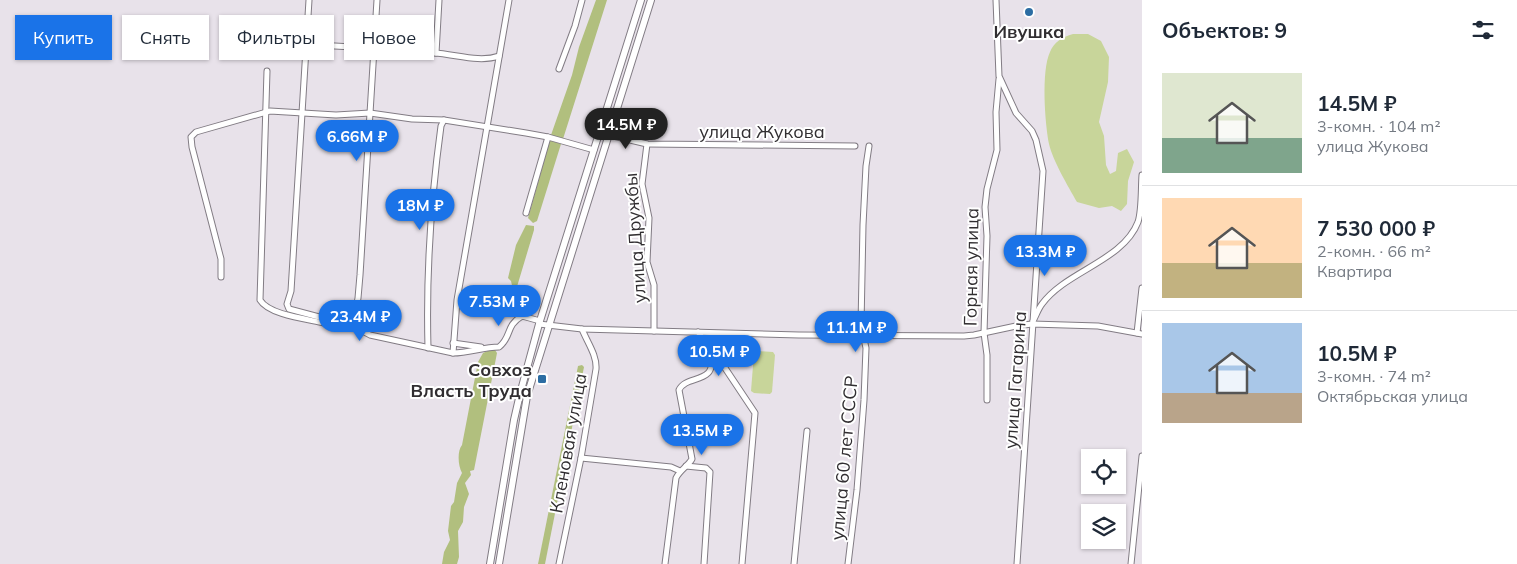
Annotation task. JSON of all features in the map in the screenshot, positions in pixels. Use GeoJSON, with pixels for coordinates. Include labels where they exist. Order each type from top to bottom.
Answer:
{"type":"FeatureCollection","features":[{"type":"Feature","properties":{"kind":"main road"},"geometry":{"type":"LineString","coordinates":[[490,564],[514,420],[540,323],[641,0]]}},
{"type":"Feature","properties":{"kind":"main road"},"geometry":{"type":"LineString","coordinates":[[499,564],[522,419],[529,388],[610,135],[650,0]]}},
{"type":"Feature","properties":{"kind":"street"},"geometry":{"type":"LineString","coordinates":[[308,15],[309,0]]}},
{"type":"Feature","properties":{"kind":"street"},"geometry":{"type":"LineString","coordinates":[[377,15],[378,0]]}},
{"type":"Feature","properties":{"kind":"street"},"geometry":{"type":"LineString","coordinates":[[439,0],[436,53],[485,58],[499,56]]}},
{"type":"Feature","properties":{"kind":"street"},"geometry":{"type":"LineString","coordinates":[[453,353],[457,300],[509,0]]}},
{"type":"Feature","properties":{"kind":"street"},"geometry":{"type":"LineString","coordinates":[[559,69],[582,0]]}},
{"type":"Feature","properties":{"kind":"street","name":"улица Гагарина"},"geometry":{"type":"LineString","coordinates":[[996,0],[999,76],[1016,113],[1032,131],[1043,171],[1017,564]]}},
{"type":"Feature","properties":{"kind":"street"},"geometry":{"type":"LineString","coordinates":[[305,60],[291,291],[287,304],[292,311],[353,326],[370,336],[453,353],[464,353],[503,344],[512,324],[522,316],[548,326],[654,331],[863,336],[974,335],[1032,324],[1098,326],[1140,333],[1142,288]]}},
{"type":"Feature","properties":{"kind":"street"},"geometry":{"type":"LineString","coordinates":[[353,326],[360,283],[373,60]]}},
{"type":"Feature","properties":{"kind":"street"},"geometry":{"type":"LineString","coordinates":[[268,71],[260,300],[269,309],[278,312],[324,323],[342,324]]}},
{"type":"Feature","properties":{"kind":"street","name":"Горная улица"},"geometry":{"type":"LineString","coordinates":[[987,400],[984,333],[987,236],[985,207],[986,189],[997,150],[996,112],[999,76]]}},
{"type":"Feature","properties":{"kind":"street"},"geometry":{"type":"LineString","coordinates":[[221,277],[221,259],[192,146],[191,137],[196,132],[267,112],[302,112],[336,115],[370,113],[412,119],[444,120],[488,127],[548,137],[594,150]]}},
{"type":"Feature","properties":{"kind":"street"},"geometry":{"type":"LineString","coordinates":[[428,348],[427,304],[431,223],[436,164],[441,126],[444,120]]}},
{"type":"Feature","properties":{"kind":"street","name":"улица Жукова"},"geometry":{"type":"LineString","coordinates":[[610,135],[647,144],[855,146]]}},
{"type":"Feature","properties":{"kind":"street"},"geometry":{"type":"LineString","coordinates":[[526,213],[548,137]]}},
{"type":"Feature","properties":{"kind":"street","name":"улица Дружбы"},"geometry":{"type":"LineString","coordinates":[[647,144],[642,184],[649,218],[647,262],[654,285],[654,331]]}},
{"type":"Feature","properties":{"kind":"street","name":"улица 60 лет СССР"},"geometry":{"type":"LineString","coordinates":[[848,564],[857,490],[864,400],[866,348],[861,325],[863,225],[869,146]]}},
{"type":"Feature","properties":{"kind":"street"},"geometry":{"type":"LineString","coordinates":[[1032,324],[1041,305],[1050,296],[1068,281],[1115,250],[1133,231],[1139,220],[1142,176]]}},
{"type":"Feature","properties":{"kind":"street","name":"Кленовая улица"},"geometry":{"type":"LineString","coordinates":[[559,564],[582,458],[596,363],[582,329]]}},
{"type":"Feature","properties":{"kind":"street"},"geometry":{"type":"LineString","coordinates":[[698,332],[754,409],[756,416],[742,564]]}},
{"type":"Feature","properties":{"kind":"street"},"geometry":{"type":"LineString","coordinates":[[974,335],[983,340],[986,347]]}},
{"type":"Feature","properties":{"kind":"street"},"geometry":{"type":"LineString","coordinates":[[453,344],[482,348]]}},
{"type":"Feature","properties":{"kind":"street"},"geometry":{"type":"LineString","coordinates":[[665,564],[674,486],[680,471],[690,463],[692,454],[679,390],[683,384],[707,374],[710,370],[712,357],[715,354]]}},
{"type":"Feature","properties":{"kind":"street"},"geometry":{"type":"LineString","coordinates":[[794,564],[807,431]]}},
{"type":"Feature","properties":{"kind":"street"},"geometry":{"type":"LineString","coordinates":[[1131,564],[1139,506],[1142,456]]}},
{"type":"Feature","properties":{"kind":"street"},"geometry":{"type":"LineString","coordinates":[[582,458],[671,467],[680,471]]}},
{"type":"Feature","properties":{"kind":"street"},"geometry":{"type":"LineString","coordinates":[[686,466],[706,468],[710,472],[704,564]]}},
{"type":"Feature","properties":{"kind":"green space"},"geometry":{"type":"Polygon","coordinates":[[[596,0],[607,0],[563,139],[551,135],[596,0]]]}},
{"type":"Feature","properties":{"kind":"green space"},"geometry":{"type":"Polygon","coordinates":[[[1073,34],[1088,34],[1101,41],[1109,57],[1108,82],[1099,122],[1104,136],[1106,165],[1110,174],[1116,171],[1118,153],[1127,149],[1134,162],[1128,181],[1127,204],[1121,211],[1112,206],[1099,208],[1077,202],[1057,166],[1049,144],[1045,97],[1047,61],[1056,43],[1062,38],[1073,34]]]}},
{"type":"Feature","properties":{"kind":"green space"},"geometry":{"type":"Polygon","coordinates":[[[550,140],[561,144],[537,221],[533,223],[528,218],[550,140]]]}},
{"type":"Feature","properties":{"kind":"green space"},"geometry":{"type":"Polygon","coordinates":[[[526,225],[534,226],[534,230],[516,290],[513,290],[511,281],[508,278],[516,245],[526,225]]]}},
{"type":"Feature","properties":{"kind":"green space"},"geometry":{"type":"Polygon","coordinates":[[[495,350],[497,353],[474,470],[470,471],[471,475],[465,483],[469,494],[464,507],[463,522],[458,531],[459,557],[457,564],[442,564],[444,552],[450,540],[448,531],[451,506],[454,502],[457,483],[462,473],[459,459],[460,448],[478,362],[483,353],[495,350]]]}},
{"type":"Feature","properties":{"kind":"green space"},"geometry":{"type":"Polygon","coordinates":[[[757,351],[773,352],[775,355],[772,392],[770,394],[754,393],[751,391],[754,353],[757,351]]]}},
{"type":"Feature","properties":{"kind":"green space"},"geometry":{"type":"Polygon","coordinates":[[[582,365],[584,367],[545,564],[538,564],[578,366],[582,365]]]}},
{"type":"Feature","properties":{"kind":"place","name":"Ивушка"},"geometry":{"type":"Point","coordinates":[1029,12]}},
{"type":"Feature","properties":{"kind":"place","name":"Совхоз Власть Труда"},"geometry":{"type":"Point","coordinates":[542,379]}}]}
